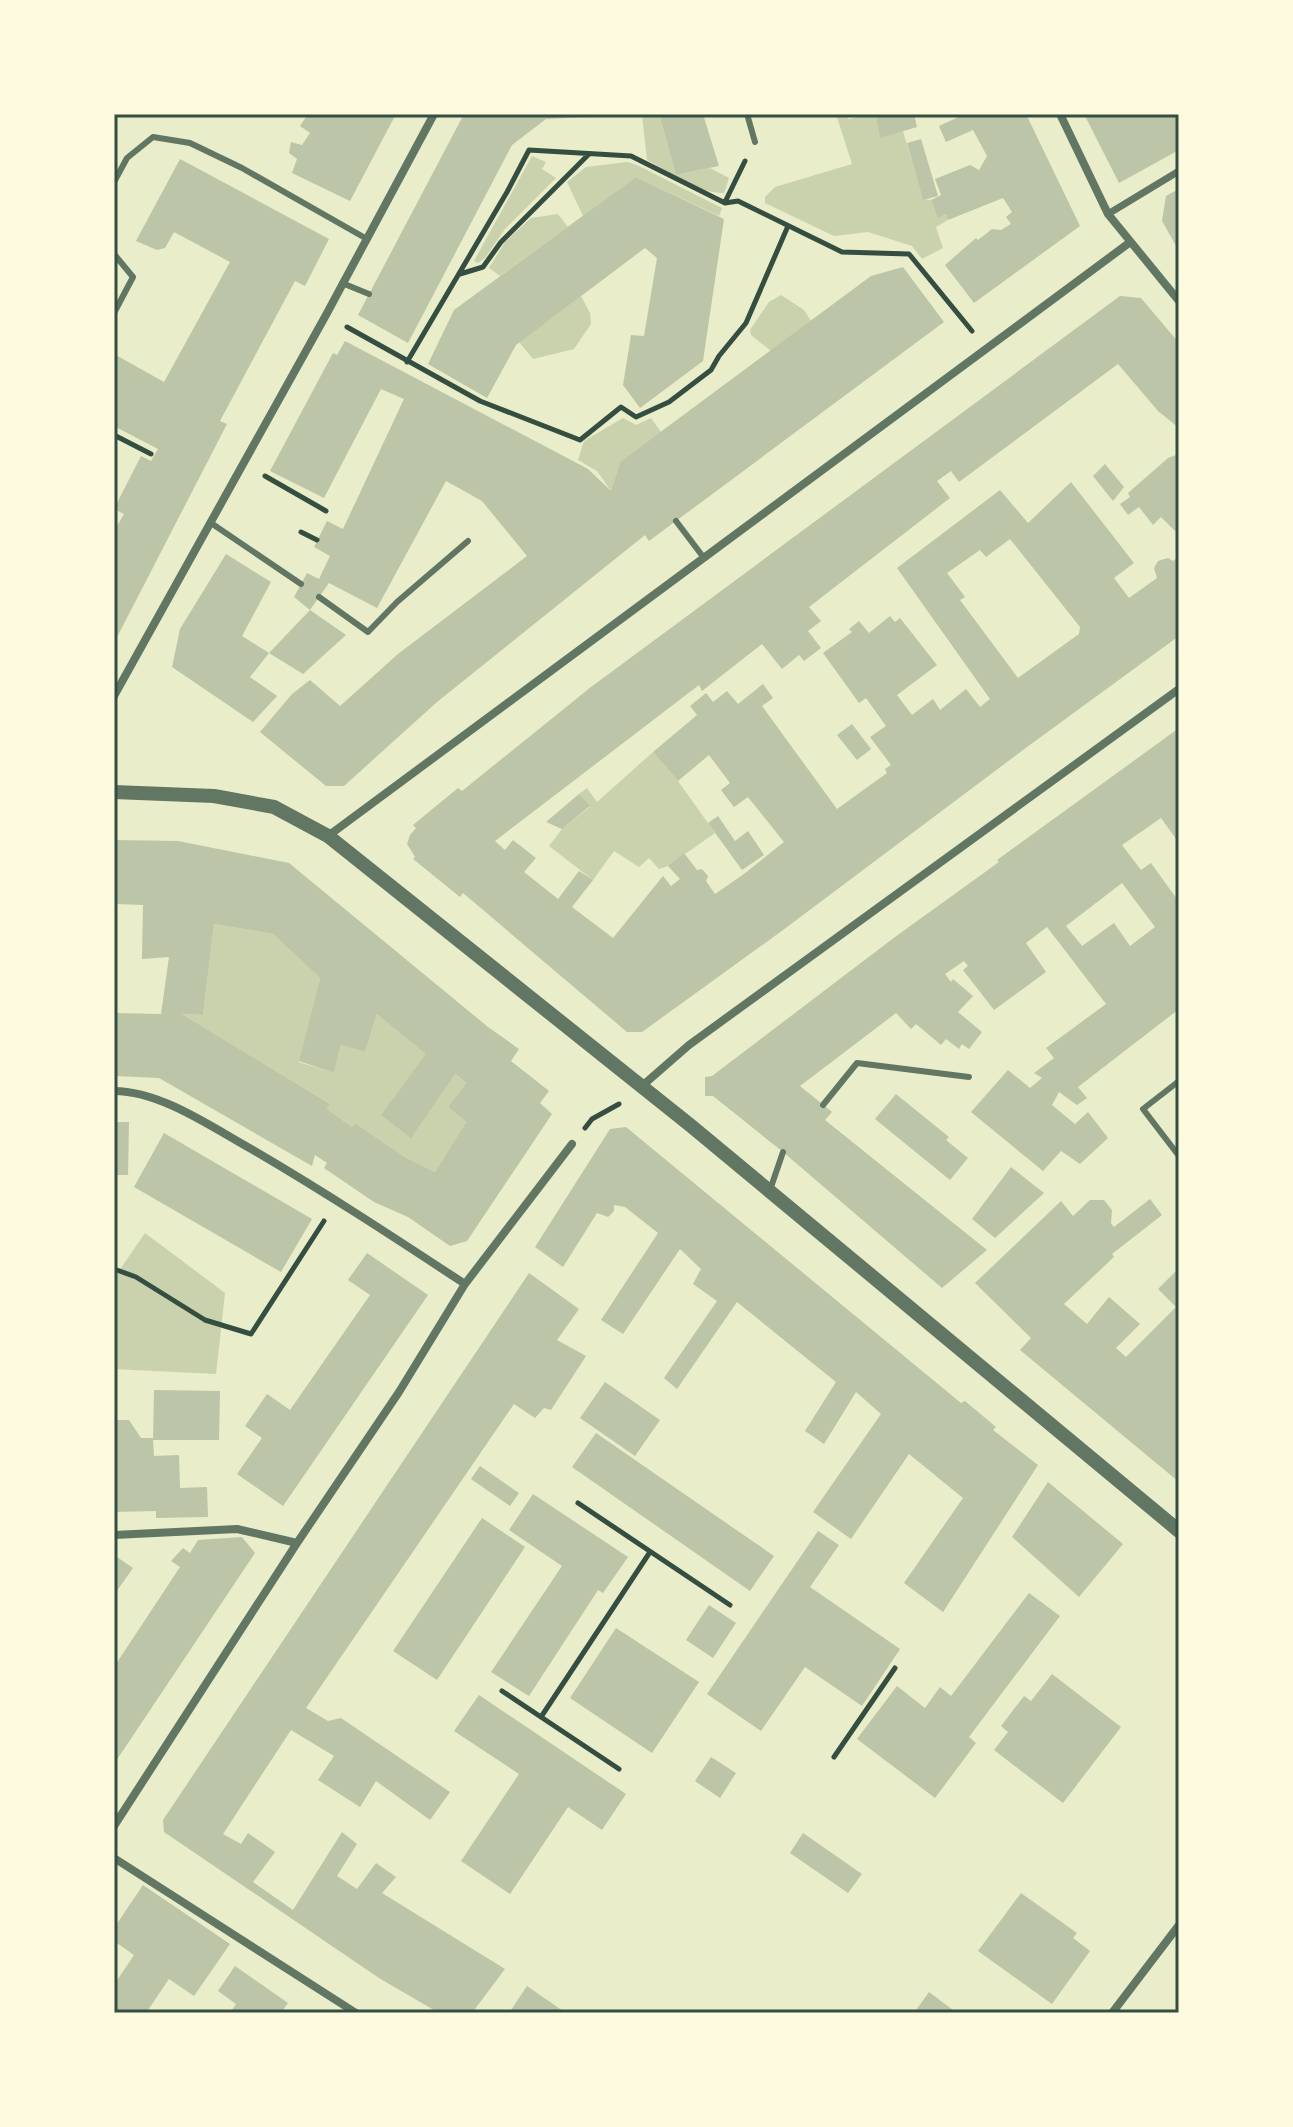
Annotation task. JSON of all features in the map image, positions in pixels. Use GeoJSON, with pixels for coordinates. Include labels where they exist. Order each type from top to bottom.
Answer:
{"type":"FeatureCollection","features":[{"type":"Feature","properties":{"kind":"street"},"geometry":{"type":"LineString","coordinates":[[114,696],[434,114]]}},
{"type":"Feature","properties":{"kind":"street"},"geometry":{"type":"LineString","coordinates":[[1060,114],[1108,214],[1179,301]]}},
{"type":"Feature","properties":{"kind":"street"},"geometry":{"type":"LineString","coordinates":[[1108,214],[1179,171]]}},
{"type":"Feature","properties":{"kind":"street"},"geometry":{"type":"LineString","coordinates":[[328,836],[1129,243]]}},
{"type":"Feature","properties":{"kind":"street"},"geometry":{"type":"LineString","coordinates":[[642,1086],[689,1045],[1179,689]]}},
{"type":"Feature","properties":{"kind":"street"},"geometry":{"type":"LineString","coordinates":[[114,792],[214,796],[274,807],[328,836],[642,1086],[1179,1531]]}},
{"type":"Feature","properties":{"kind":"street"},"geometry":{"type":"LineString","coordinates":[[114,1091],[131,1091],[190,1114],[336,1198],[465,1284]]}},
{"type":"Feature","properties":{"kind":"street"},"geometry":{"type":"LineString","coordinates":[[114,1826],[399,1392],[465,1284],[572,1144]]}},
{"type":"Feature","properties":{"kind":"street"},"geometry":{"type":"LineString","coordinates":[[114,1535],[237,1529],[297,1543]]}},
{"type":"Feature","properties":{"kind":"street"},"geometry":{"type":"LineString","coordinates":[[114,1858],[356,2013]]}},
{"type":"Feature","properties":{"kind":"street"},"geometry":{"type":"LineString","coordinates":[[1112,2013],[1179,1925]]}},
{"type":"Feature","properties":{"kind":"lane"},"geometry":{"type":"LineString","coordinates":[[747,114],[755,142]]}},
{"type":"Feature","properties":{"kind":"lane"},"geometry":{"type":"LineString","coordinates":[[114,182],[127,158],[153,137],[190,143],[242,168],[367,239]]}},
{"type":"Feature","properties":{"kind":"lane"},"geometry":{"type":"LineString","coordinates":[[114,254],[133,277],[114,313]]}},
{"type":"Feature","properties":{"kind":"lane"},"geometry":{"type":"LineString","coordinates":[[342,283],[369,294]]}},
{"type":"Feature","properties":{"kind":"lane"},"geometry":{"type":"LineString","coordinates":[[676,521],[704,558]]}},
{"type":"Feature","properties":{"kind":"lane"},"geometry":{"type":"LineString","coordinates":[[211,523],[301,584]]}},
{"type":"Feature","properties":{"kind":"lane"},"geometry":{"type":"LineString","coordinates":[[319,597],[368,632],[397,602],[468,541]]}},
{"type":"Feature","properties":{"kind":"lane"},"geometry":{"type":"LineString","coordinates":[[823,1105],[857,1063],[969,1077]]}},
{"type":"Feature","properties":{"kind":"lane"},"geometry":{"type":"LineString","coordinates":[[1179,1081],[1143,1109],[1179,1156]]}},
{"type":"Feature","properties":{"kind":"lane"},"geometry":{"type":"LineString","coordinates":[[770,1191],[783,1152]]}},
{"type":"Feature","properties":{"kind":"path"},"geometry":{"type":"LineString","coordinates":[[725,203],[755,142]]}},
{"type":"Feature","properties":{"kind":"path"},"geometry":{"type":"LineString","coordinates":[[407,362],[529,150],[631,156],[725,203],[738,201],[842,252],[909,254],[986,349]]}},
{"type":"Feature","properties":{"kind":"path"},"geometry":{"type":"LineString","coordinates":[[460,274],[483,267],[501,242],[589,155]]}},
{"type":"Feature","properties":{"kind":"path"},"geometry":{"type":"LineString","coordinates":[[326,315],[480,401],[580,440],[621,407],[636,417],[669,402],[711,370],[746,323],[788,226]]}},
{"type":"Feature","properties":{"kind":"path"},"geometry":{"type":"LineString","coordinates":[[114,435],[151,454]]}},
{"type":"Feature","properties":{"kind":"path"},"geometry":{"type":"LineString","coordinates":[[243,464],[326,511]]}},
{"type":"Feature","properties":{"kind":"path"},"geometry":{"type":"LineString","coordinates":[[301,532],[317,540]]}},
{"type":"Feature","properties":{"kind":"path"},"geometry":{"type":"LineString","coordinates":[[572,1144],[592,1119],[626,1100],[642,1086]]}},
{"type":"Feature","properties":{"kind":"path"},"geometry":{"type":"LineString","coordinates":[[114,1269],[136,1277],[205,1320],[251,1334],[314,1239]]}},
{"type":"Feature","properties":{"kind":"path"},"geometry":{"type":"LineString","coordinates":[[578,1503],[730,1605]]}},
{"type":"Feature","properties":{"kind":"path"},"geometry":{"type":"LineString","coordinates":[[541,1717],[650,1552]]}},
{"type":"Feature","properties":{"kind":"path"},"geometry":{"type":"LineString","coordinates":[[834,1757],[895,1668]]}},
{"type":"Feature","properties":{"kind":"path"},"geometry":{"type":"LineString","coordinates":[[502,1691],[619,1769]]}},
{"type":"Feature","properties":{"kind":"green space"},"geometry":{"type":"Polygon","coordinates":[[[659,114],[676,175],[710,168],[729,178],[724,193],[694,186],[647,160],[642,115],[659,114]]]}},
{"type":"Feature","properties":{"kind":"green space"},"geometry":{"type":"Polygon","coordinates":[[[836,114],[847,114],[848,119],[876,114],[903,131],[923,199],[931,200],[938,217],[946,214],[948,220],[936,227],[943,248],[922,259],[912,246],[868,232],[834,236],[765,203],[765,197],[775,187],[852,164],[836,114]]]}},
{"type":"Feature","properties":{"kind":"green space"},"geometry":{"type":"Polygon","coordinates":[[[532,156],[546,162],[542,169],[556,178],[505,229],[485,258],[478,263],[474,261],[532,156]]]}},
{"type":"Feature","properties":{"kind":"green space"},"geometry":{"type":"Polygon","coordinates":[[[627,162],[722,208],[719,216],[636,177],[583,216],[567,182],[586,167],[627,162]]]}},
{"type":"Feature","properties":{"kind":"green space"},"geometry":{"type":"Polygon","coordinates":[[[558,214],[568,227],[500,276],[489,268],[505,242],[531,218],[558,214]]]}},
{"type":"Feature","properties":{"kind":"green space"},"geometry":{"type":"Polygon","coordinates":[[[781,295],[804,310],[811,321],[771,351],[751,335],[750,330],[769,302],[781,295]]]}},
{"type":"Feature","properties":{"kind":"green space"},"geometry":{"type":"Polygon","coordinates":[[[581,296],[590,313],[591,324],[574,349],[533,359],[519,342],[581,296]]]}},
{"type":"Feature","properties":{"kind":"green space"},"geometry":{"type":"Polygon","coordinates":[[[623,418],[636,425],[651,418],[661,432],[620,462],[611,491],[597,471],[578,460],[584,441],[623,418]]]}},
{"type":"Feature","properties":{"kind":"green space"},"geometry":{"type":"Polygon","coordinates":[[[653,752],[715,833],[659,869],[649,858],[639,867],[614,851],[593,880],[549,846],[562,829],[590,807],[579,794],[587,788],[597,802],[653,752]]]}},
{"type":"Feature","properties":{"kind":"green space"},"geometry":{"type":"Polygon","coordinates":[[[214,924],[273,934],[320,978],[299,1062],[334,1073],[341,1045],[365,1052],[377,1014],[466,1083],[448,1107],[466,1122],[435,1172],[405,1157],[355,1123],[352,1127],[327,1109],[330,1104],[182,1014],[203,1015],[214,924]]]}},
{"type":"Feature","properties":{"kind":"green space"},"geometry":{"type":"Polygon","coordinates":[[[145,1233],[225,1293],[216,1374],[114,1369],[114,1278],[145,1233]]]}},
{"type":"Feature","properties":{"kind":"building"},"geometry":{"type":"Polygon","coordinates":[[[308,114],[396,114],[350,201],[292,173],[297,159],[289,153],[291,142],[302,145],[310,133],[300,126],[308,114]]]}},
{"type":"Feature","properties":{"kind":"building"},"geometry":{"type":"Polygon","coordinates":[[[464,114],[605,116],[546,119],[512,145],[408,343],[358,315],[464,114]]]}},
{"type":"Feature","properties":{"kind":"building"},"geometry":{"type":"Polygon","coordinates":[[[659,114],[703,114],[719,166],[676,175],[659,114]]]}},
{"type":"Feature","properties":{"kind":"building"},"geometry":{"type":"Polygon","coordinates":[[[876,114],[914,114],[917,127],[880,138],[876,114]]]}},
{"type":"Feature","properties":{"kind":"building"},"geometry":{"type":"Polygon","coordinates":[[[965,114],[1026,114],[1080,226],[974,303],[945,265],[976,238],[978,240],[992,229],[1001,230],[1011,224],[1006,217],[1012,212],[1003,198],[948,220],[946,214],[938,218],[931,200],[941,195],[935,179],[970,165],[979,170],[987,156],[973,130],[946,142],[939,126],[965,114]]]}},
{"type":"Feature","properties":{"kind":"building"},"geometry":{"type":"Polygon","coordinates":[[[1084,114],[1179,114],[1179,150],[1119,183],[1084,114]]]}},
{"type":"Feature","properties":{"kind":"building"},"geometry":{"type":"Polygon","coordinates":[[[921,139],[938,196],[923,200],[907,143],[921,139]]]}},
{"type":"Feature","properties":{"kind":"building"},"geometry":{"type":"Polygon","coordinates":[[[180,159],[329,239],[305,286],[295,281],[220,421],[227,424],[114,643],[114,531],[124,514],[114,509],[141,456],[151,461],[158,449],[114,426],[114,354],[164,382],[230,262],[174,232],[165,248],[157,250],[136,241],[180,159]]]}},
{"type":"Feature","properties":{"kind":"building"},"geometry":{"type":"Polygon","coordinates":[[[636,177],[724,219],[703,361],[640,408],[623,385],[631,335],[644,336],[657,258],[645,248],[516,345],[487,398],[428,364],[454,310],[636,177]]]}},
{"type":"Feature","properties":{"kind":"building"},"geometry":{"type":"Polygon","coordinates":[[[1179,189],[1179,251],[1162,221],[1166,196],[1179,189]]]}},
{"type":"Feature","properties":{"kind":"building"},"geometry":{"type":"Polygon","coordinates":[[[903,267],[944,322],[649,541],[645,535],[437,702],[344,786],[326,786],[260,732],[292,694],[310,680],[340,706],[398,654],[527,556],[482,501],[446,481],[377,608],[329,583],[310,610],[294,597],[307,573],[319,579],[330,556],[314,547],[327,521],[343,529],[404,399],[381,389],[324,498],[270,471],[333,353],[337,355],[345,341],[588,469],[611,491],[620,462],[871,276],[903,267]]]}},
{"type":"Feature","properties":{"kind":"building"},"geometry":{"type":"Polygon","coordinates":[[[1120,296],[1141,298],[1179,343],[1179,428],[1158,411],[1118,364],[959,482],[951,471],[937,481],[950,498],[809,607],[821,621],[808,631],[821,648],[804,661],[799,655],[782,669],[762,644],[702,691],[699,685],[495,841],[505,850],[513,840],[536,858],[524,872],[558,899],[579,871],[593,880],[572,907],[613,938],[663,876],[671,886],[680,879],[668,866],[684,853],[697,870],[702,869],[708,876],[706,881],[715,894],[784,842],[748,797],[734,807],[721,790],[730,783],[709,755],[678,781],[653,752],[697,715],[690,706],[706,693],[713,702],[727,691],[738,704],[763,684],[773,698],[762,706],[837,809],[887,773],[885,769],[891,765],[870,737],[886,726],[866,698],[859,703],[823,653],[852,632],[849,629],[859,621],[869,633],[890,616],[895,622],[900,618],[937,665],[897,695],[912,715],[933,699],[940,710],[966,689],[980,707],[990,699],[897,568],[1000,490],[1028,523],[1071,482],[1134,563],[1114,578],[1129,598],[1157,578],[1154,568],[1158,561],[1168,558],[1173,561],[1179,557],[1179,636],[642,1032],[627,1032],[463,893],[460,897],[413,859],[415,857],[407,844],[416,828],[413,825],[458,788],[462,791],[591,687],[1120,296]],[[1010,539],[986,557],[980,550],[947,573],[965,597],[960,600],[1018,678],[1079,634],[1080,627],[1010,539]]]}},
{"type":"Feature","properties":{"kind":"building"},"geometry":{"type":"Polygon","coordinates":[[[1179,454],[1179,527],[1175,531],[1161,517],[1153,525],[1139,507],[1128,515],[1120,504],[1130,497],[1128,493],[1168,458],[1179,454]]]}},
{"type":"Feature","properties":{"kind":"building"},"geometry":{"type":"Polygon","coordinates":[[[1105,464],[1124,487],[1113,501],[1093,476],[1105,464]]]}},
{"type":"Feature","properties":{"kind":"building"},"geometry":{"type":"Polygon","coordinates":[[[226,554],[271,582],[242,636],[269,653],[250,677],[277,696],[253,722],[172,667],[180,629],[226,554]]]}},
{"type":"Feature","properties":{"kind":"building"},"geometry":{"type":"Polygon","coordinates":[[[310,610],[346,635],[303,674],[269,653],[310,610]]]}},
{"type":"Feature","properties":{"kind":"building"},"geometry":{"type":"Polygon","coordinates":[[[852,724],[871,749],[857,760],[837,735],[852,724]]]}},
{"type":"Feature","properties":{"kind":"building"},"geometry":{"type":"Polygon","coordinates":[[[1179,728],[1179,843],[1161,818],[1122,845],[1141,870],[1151,863],[1179,902],[1179,1009],[1078,1087],[1087,1098],[1077,1105],[1059,1092],[1052,1105],[1075,1124],[1088,1112],[1108,1138],[1080,1164],[1061,1151],[1043,1171],[971,1112],[1008,1070],[1030,1088],[1042,1078],[1034,1073],[1054,1058],[1046,1048],[1106,1004],[1047,927],[1026,943],[1046,972],[994,1010],[963,970],[968,966],[964,961],[945,974],[951,982],[953,979],[973,996],[958,1012],[982,1032],[969,1049],[962,1044],[959,1049],[946,1039],[941,1045],[916,1024],[911,1029],[896,1013],[800,1086],[832,1112],[825,1120],[987,1250],[942,1288],[783,1152],[713,1096],[705,1096],[705,1077],[712,1076],[999,862],[997,860],[1179,728]],[[1122,883],[1066,926],[1082,946],[1114,923],[1130,946],[1155,927],[1122,883]]]}},
{"type":"Feature","properties":{"kind":"building"},"geometry":{"type":"Polygon","coordinates":[[[579,794],[590,806],[562,829],[546,822],[579,794]]]}},
{"type":"Feature","properties":{"kind":"building"},"geometry":{"type":"Polygon","coordinates":[[[718,816],[735,841],[748,831],[764,855],[742,870],[708,823],[718,816]]]}},
{"type":"Feature","properties":{"kind":"building"},"geometry":{"type":"Polygon","coordinates":[[[114,840],[178,841],[289,863],[519,1049],[511,1061],[549,1091],[540,1103],[552,1114],[467,1241],[450,1246],[408,1217],[374,1202],[324,1168],[327,1163],[315,1155],[312,1166],[159,1078],[114,1076],[114,1013],[161,1014],[169,957],[142,959],[143,905],[114,904],[114,840]],[[214,924],[203,1015],[182,1014],[330,1104],[327,1109],[352,1127],[355,1123],[405,1157],[435,1172],[466,1122],[448,1107],[466,1083],[455,1074],[411,1138],[381,1115],[426,1054],[377,1014],[365,1052],[341,1045],[334,1073],[299,1061],[320,978],[273,934],[214,924]]]}},
{"type":"Feature","properties":{"kind":"building"},"geometry":{"type":"Polygon","coordinates":[[[896,1094],[949,1137],[946,1140],[968,1158],[950,1180],[875,1119],[896,1094]]]}},
{"type":"Feature","properties":{"kind":"building"},"geometry":{"type":"Polygon","coordinates":[[[114,1122],[129,1122],[128,1175],[114,1175],[114,1122]]]}},
{"type":"Feature","properties":{"kind":"building"},"geometry":{"type":"Polygon","coordinates":[[[626,1127],[961,1403],[965,1401],[996,1427],[993,1430],[1038,1465],[943,1612],[904,1583],[963,1498],[909,1454],[851,1539],[813,1512],[881,1414],[856,1392],[824,1444],[805,1431],[836,1382],[737,1302],[677,1389],[664,1378],[717,1301],[693,1284],[701,1269],[680,1249],[623,1334],[601,1320],[658,1233],[625,1207],[614,1205],[614,1211],[608,1217],[597,1213],[563,1267],[535,1247],[610,1129],[626,1127]]]}},
{"type":"Feature","properties":{"kind":"building"},"geometry":{"type":"Polygon","coordinates":[[[164,1133],[312,1219],[281,1272],[134,1187],[164,1133]]]}},
{"type":"Feature","properties":{"kind":"building"},"geometry":{"type":"Polygon","coordinates":[[[1011,1167],[1044,1193],[995,1238],[972,1219],[1011,1167]]]}},
{"type":"Feature","properties":{"kind":"building"},"geometry":{"type":"Polygon","coordinates":[[[1150,1199],[1162,1215],[1112,1254],[1114,1257],[1064,1304],[1087,1324],[1109,1297],[1140,1324],[1116,1348],[1126,1357],[1176,1307],[1158,1289],[1179,1268],[1179,1482],[1020,1350],[1031,1338],[975,1283],[1061,1201],[1073,1216],[1090,1200],[1104,1200],[1112,1210],[1111,1223],[1114,1227],[1150,1199]]]}},
{"type":"Feature","properties":{"kind":"building"},"geometry":{"type":"Polygon","coordinates":[[[367,1253],[428,1295],[283,1506],[237,1474],[262,1438],[245,1426],[267,1394],[290,1410],[370,1295],[348,1280],[367,1253]]]}},
{"type":"Feature","properties":{"kind":"building"},"geometry":{"type":"Polygon","coordinates":[[[529,1273],[579,1309],[557,1340],[586,1356],[551,1410],[544,1408],[535,1418],[514,1404],[306,1708],[328,1721],[341,1718],[450,1792],[430,1820],[376,1781],[360,1807],[318,1780],[334,1756],[291,1730],[223,1834],[241,1844],[248,1833],[275,1852],[253,1882],[293,1910],[342,1832],[357,1844],[337,1876],[357,1889],[376,1863],[396,1877],[382,1893],[505,1969],[472,2013],[439,2013],[379,1978],[164,1832],[163,1820],[529,1273]]]}},
{"type":"Feature","properties":{"kind":"building"},"geometry":{"type":"Polygon","coordinates":[[[605,1382],[660,1420],[635,1456],[580,1418],[605,1382]]]}},
{"type":"Feature","properties":{"kind":"building"},"geometry":{"type":"Polygon","coordinates":[[[154,1390],[220,1391],[219,1440],[153,1440],[154,1390]]]}},
{"type":"Feature","properties":{"kind":"building"},"geometry":{"type":"Polygon","coordinates":[[[114,1420],[129,1420],[141,1438],[153,1438],[154,1456],[179,1455],[180,1488],[207,1487],[208,1517],[156,1518],[156,1511],[114,1512],[114,1420]]]}},
{"type":"Feature","properties":{"kind":"building"},"geometry":{"type":"Polygon","coordinates":[[[596,1433],[774,1556],[750,1591],[572,1467],[596,1433]]]}},
{"type":"Feature","properties":{"kind":"building"},"geometry":{"type":"Polygon","coordinates":[[[480,1466],[519,1493],[510,1506],[471,1479],[480,1466]]]}},
{"type":"Feature","properties":{"kind":"building"},"geometry":{"type":"Polygon","coordinates":[[[1048,1482],[1123,1544],[1079,1597],[1012,1537],[1048,1482]]]}},
{"type":"Feature","properties":{"kind":"building"},"geometry":{"type":"Polygon","coordinates":[[[533,1494],[628,1557],[603,1593],[598,1590],[529,1696],[491,1672],[562,1566],[509,1530],[533,1494]]]}},
{"type":"Feature","properties":{"kind":"building"},"geometry":{"type":"Polygon","coordinates":[[[482,1518],[525,1547],[437,1680],[393,1651],[482,1518]]]}},
{"type":"Feature","properties":{"kind":"building"},"geometry":{"type":"Polygon","coordinates":[[[818,1531],[839,1545],[810,1587],[900,1649],[862,1706],[805,1667],[761,1731],[707,1694],[818,1531]]]}},
{"type":"Feature","properties":{"kind":"building"},"geometry":{"type":"Polygon","coordinates":[[[242,1537],[255,1553],[114,1764],[114,1667],[180,1567],[171,1561],[183,1548],[190,1553],[198,1540],[242,1537]]]}},
{"type":"Feature","properties":{"kind":"building"},"geometry":{"type":"Polygon","coordinates":[[[114,1555],[133,1568],[114,1595],[114,1555]]]}},
{"type":"Feature","properties":{"kind":"building"},"geometry":{"type":"Polygon","coordinates":[[[1029,1593],[1060,1616],[969,1737],[976,1743],[935,1798],[857,1739],[897,1686],[925,1708],[940,1687],[951,1696],[1029,1593]]]}},
{"type":"Feature","properties":{"kind":"building"},"geometry":{"type":"Polygon","coordinates":[[[709,1605],[736,1623],[713,1658],[686,1640],[709,1605]]]}},
{"type":"Feature","properties":{"kind":"building"},"geometry":{"type":"Polygon","coordinates":[[[616,1628],[699,1682],[652,1753],[570,1698],[616,1628]]]}},
{"type":"Feature","properties":{"kind":"building"},"geometry":{"type":"Polygon","coordinates":[[[1052,1674],[1121,1727],[1063,1803],[994,1750],[1008,1732],[1001,1726],[1024,1696],[1031,1701],[1052,1674]]]}},
{"type":"Feature","properties":{"kind":"building"},"geometry":{"type":"Polygon","coordinates":[[[479,1695],[626,1794],[602,1830],[568,1807],[510,1894],[461,1861],[519,1774],[454,1731],[479,1695]]]}},
{"type":"Feature","properties":{"kind":"building"},"geometry":{"type":"Polygon","coordinates":[[[711,1757],[736,1773],[720,1798],[695,1781],[711,1757]]]}},
{"type":"Feature","properties":{"kind":"building"},"geometry":{"type":"Polygon","coordinates":[[[803,1833],[862,1874],[848,1893],[790,1853],[803,1833]]]}},
{"type":"Feature","properties":{"kind":"building"},"geometry":{"type":"Polygon","coordinates":[[[143,1885],[230,1944],[194,1996],[169,1979],[146,2013],[114,2013],[114,1985],[134,1955],[114,1941],[114,1928],[143,1885]]]}},
{"type":"Feature","properties":{"kind":"building"},"geometry":{"type":"Polygon","coordinates":[[[1021,1893],[1077,1933],[1073,1938],[1090,1951],[1052,2004],[978,1951],[1021,1893]]]}},
{"type":"Feature","properties":{"kind":"building"},"geometry":{"type":"Polygon","coordinates":[[[235,1966],[288,2003],[281,2013],[230,2013],[236,2004],[218,1991],[235,1966]]]}},
{"type":"Feature","properties":{"kind":"building"},"geometry":{"type":"Polygon","coordinates":[[[527,1986],[566,2013],[509,2013],[527,1986]]]}},
{"type":"Feature","properties":{"kind":"building"},"geometry":{"type":"Polygon","coordinates":[[[929,1992],[957,2013],[914,2013],[929,1992]]]}}]}
